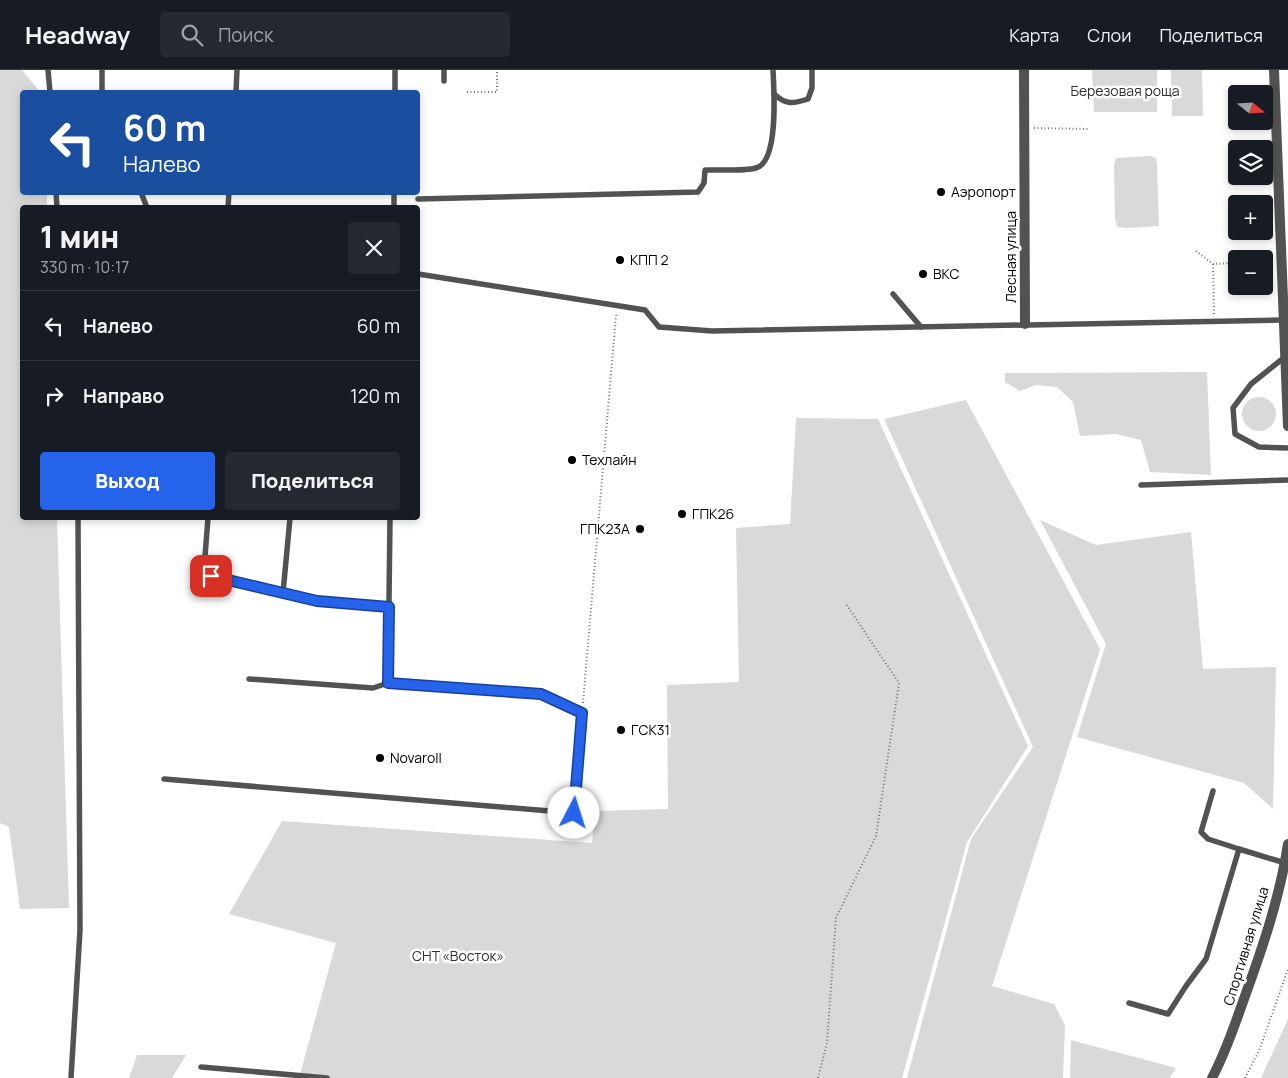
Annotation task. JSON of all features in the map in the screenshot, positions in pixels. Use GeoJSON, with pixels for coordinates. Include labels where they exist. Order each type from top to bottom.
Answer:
{"type":"FeatureCollection","features":[{"type":"Feature","properties":{"kind":"street","name":"Лесная улица"},"geometry":{"type":"LineString","coordinates":[[1024,70],[1024,324]]}},
{"type":"Feature","properties":{"kind":"street"},"geometry":{"type":"LineString","coordinates":[[1274,70],[1283,320],[1287,356],[1288,426]]}},
{"type":"Feature","properties":{"kind":"street","name":"Спортивная улица"},"geometry":{"type":"LineString","coordinates":[[1212,1078],[1224,1055],[1262,949],[1285,863],[1288,844]]}},
{"type":"Feature","properties":{"kind":"lane"},"geometry":{"type":"LineString","coordinates":[[48,70],[50,90]]}},
{"type":"Feature","properties":{"kind":"lane"},"geometry":{"type":"LineString","coordinates":[[102,70],[102,90]]}},
{"type":"Feature","properties":{"kind":"lane"},"geometry":{"type":"LineString","coordinates":[[236,90],[237,70]]}},
{"type":"Feature","properties":{"kind":"lane"},"geometry":{"type":"LineString","coordinates":[[395,70],[395,90]]}},
{"type":"Feature","properties":{"kind":"lane"},"geometry":{"type":"LineString","coordinates":[[444,70],[444,81]]}},
{"type":"Feature","properties":{"kind":"lane"},"geometry":{"type":"LineString","coordinates":[[418,199],[698,192],[704,183],[705,170],[756,168],[764,164],[771,145],[774,118],[773,70]]}},
{"type":"Feature","properties":{"kind":"lane"},"geometry":{"type":"LineString","coordinates":[[774,94],[781,100],[794,103],[808,99],[812,88],[812,70]]}},
{"type":"Feature","properties":{"kind":"lane"},"geometry":{"type":"LineString","coordinates":[[420,274],[645,310],[659,326],[712,331],[1283,320]]}},
{"type":"Feature","properties":{"kind":"lane"},"geometry":{"type":"LineString","coordinates":[[893,294],[921,327]]}},
{"type":"Feature","properties":{"kind":"lane"},"geometry":{"type":"LineString","coordinates":[[1287,356],[1251,384],[1232,408],[1235,434],[1259,447],[1288,448]]}},
{"type":"Feature","properties":{"kind":"lane"},"geometry":{"type":"LineString","coordinates":[[1142,485],[1288,480]]}},
{"type":"Feature","properties":{"kind":"lane"},"geometry":{"type":"LineString","coordinates":[[71,1078],[80,930],[78,520]]}},
{"type":"Feature","properties":{"kind":"lane"},"geometry":{"type":"LineString","coordinates":[[208,520],[204,569],[211,576],[317,601],[389,607]]}},
{"type":"Feature","properties":{"kind":"lane"},"geometry":{"type":"LineString","coordinates":[[283,593],[290,520]]}},
{"type":"Feature","properties":{"kind":"lane"},"geometry":{"type":"LineString","coordinates":[[388,683],[390,520]]}},
{"type":"Feature","properties":{"kind":"lane"},"geometry":{"type":"LineString","coordinates":[[164,779],[574,813],[582,713],[541,694],[388,683],[373,688],[249,679]]}},
{"type":"Feature","properties":{"kind":"lane"},"geometry":{"type":"LineString","coordinates":[[1214,791],[1201,832],[1208,839],[1285,863]]}},
{"type":"Feature","properties":{"kind":"lane"},"geometry":{"type":"LineString","coordinates":[[1128,1003],[1168,1014],[1206,959],[1239,849]]}},
{"type":"Feature","properties":{"kind":"lane"},"geometry":{"type":"LineString","coordinates":[[201,1068],[327,1078]]}},
{"type":"Feature","properties":{"kind":"path"},"geometry":{"type":"LineString","coordinates":[[467,92],[497,92],[497,70]]}},
{"type":"Feature","properties":{"kind":"path"},"geometry":{"type":"LineString","coordinates":[[1025,128],[1089,129]]}},
{"type":"Feature","properties":{"kind":"path"},"geometry":{"type":"LineString","coordinates":[[1196,252],[1213,264],[1228,263]]}},
{"type":"Feature","properties":{"kind":"path"},"geometry":{"type":"LineString","coordinates":[[1213,264],[1214,321]]}},
{"type":"Feature","properties":{"kind":"path"},"geometry":{"type":"LineString","coordinates":[[582,713],[617,306]]}},
{"type":"Feature","properties":{"kind":"path"},"geometry":{"type":"LineString","coordinates":[[818,1078],[827,1043],[836,918],[876,836],[899,683],[846,604]]}},
{"type":"Feature","properties":{"kind":"path"},"geometry":{"type":"LineString","coordinates":[[1245,1078],[1258,1051],[1288,969]]}},
{"type":"Feature","properties":{"kind":"green space"},"geometry":{"type":"Polygon","coordinates":[[[0,70],[22,70],[38,90],[20,90],[20,195],[47,195],[47,205],[20,205],[20,520],[57,520],[69,908],[20,909],[9,827],[0,823],[0,70]]]}},
{"type":"Feature","properties":{"kind":"green space","name":"Березовая роща"},"geometry":{"type":"Polygon","coordinates":[[[1092,70],[1157,70],[1157,112],[1094,112],[1092,70]]]}},
{"type":"Feature","properties":{"kind":"green space"},"geometry":{"type":"Polygon","coordinates":[[[1171,70],[1202,70],[1203,116],[1172,116],[1171,70]]]}},
{"type":"Feature","properties":{"kind":"green space"},"geometry":{"type":"Polygon","coordinates":[[[1150,156],[1156,158],[1157,165],[1159,226],[1117,227],[1115,218],[1114,166],[1116,158],[1150,156]]]}},
{"type":"Feature","properties":{"kind":"green space"},"geometry":{"type":"Polygon","coordinates":[[[1207,372],[1211,475],[1150,472],[1141,440],[1116,434],[1080,436],[1073,402],[1057,387],[1036,385],[1020,391],[1005,382],[1005,373],[1207,372]]]}},
{"type":"Feature","properties":{"kind":"green space"},"geometry":{"type":"Polygon","coordinates":[[[1259,397],[1271,402],[1276,414],[1271,426],[1259,431],[1247,426],[1242,414],[1247,402],[1259,397]]]}},
{"type":"Feature","properties":{"kind":"green space"},"geometry":{"type":"Polygon","coordinates":[[[966,400],[1100,649],[992,986],[1054,1004],[1065,1025],[1063,1078],[907,1078],[971,839],[1033,747],[884,419],[966,400]]]}},
{"type":"Feature","properties":{"kind":"green space","name":"СНТ «Восток»"},"geometry":{"type":"Polygon","coordinates":[[[796,418],[878,419],[1028,746],[967,842],[902,1078],[299,1078],[336,943],[229,914],[282,821],[592,843],[595,811],[668,809],[667,685],[739,682],[736,528],[790,524],[796,418]]]}},
{"type":"Feature","properties":{"kind":"green space"},"geometry":{"type":"Polygon","coordinates":[[[1040,520],[1096,545],[1191,532],[1203,669],[1276,667],[1273,809],[1244,783],[1077,737],[1106,644],[1040,520]]]}},
{"type":"Feature","properties":{"kind":"green space"},"geometry":{"type":"Polygon","coordinates":[[[1288,1019],[1288,1078],[1261,1078],[1288,1019]]]}},
{"type":"Feature","properties":{"kind":"green space"},"geometry":{"type":"Polygon","coordinates":[[[1071,1040],[1176,1068],[1170,1078],[1070,1078],[1071,1040]]]}},
{"type":"Feature","properties":{"kind":"green space"},"geometry":{"type":"Polygon","coordinates":[[[137,1055],[186,1055],[172,1078],[129,1078],[137,1055]]]}},
{"type":"Feature","properties":{"kind":"place","name":"Аэропорт"},"geometry":{"type":"Point","coordinates":[941,192]}},
{"type":"Feature","properties":{"kind":"place","name":"КПП 2"},"geometry":{"type":"Point","coordinates":[620,260]}},
{"type":"Feature","properties":{"kind":"place","name":"ВКС"},"geometry":{"type":"Point","coordinates":[923,274]}},
{"type":"Feature","properties":{"kind":"place","name":"Техлайн"},"geometry":{"type":"Point","coordinates":[572,460]}},
{"type":"Feature","properties":{"kind":"place","name":"ГПК26"},"geometry":{"type":"Point","coordinates":[682,514]}},
{"type":"Feature","properties":{"kind":"place","name":"ГПК23А"},"geometry":{"type":"Point","coordinates":[640,529]}},
{"type":"Feature","properties":{"kind":"place","name":"ГСК31"},"geometry":{"type":"Point","coordinates":[621,730]}},
{"type":"Feature","properties":{"kind":"place","name":"Novaroll"},"geometry":{"type":"Point","coordinates":[380,758]}},
{"type":"Feature","properties":{"kind":"route"},"geometry":{"type":"LineString","coordinates":[[211,576],[317,601],[389,607],[388,683],[541,694],[582,713],[574,813]]}}]}
